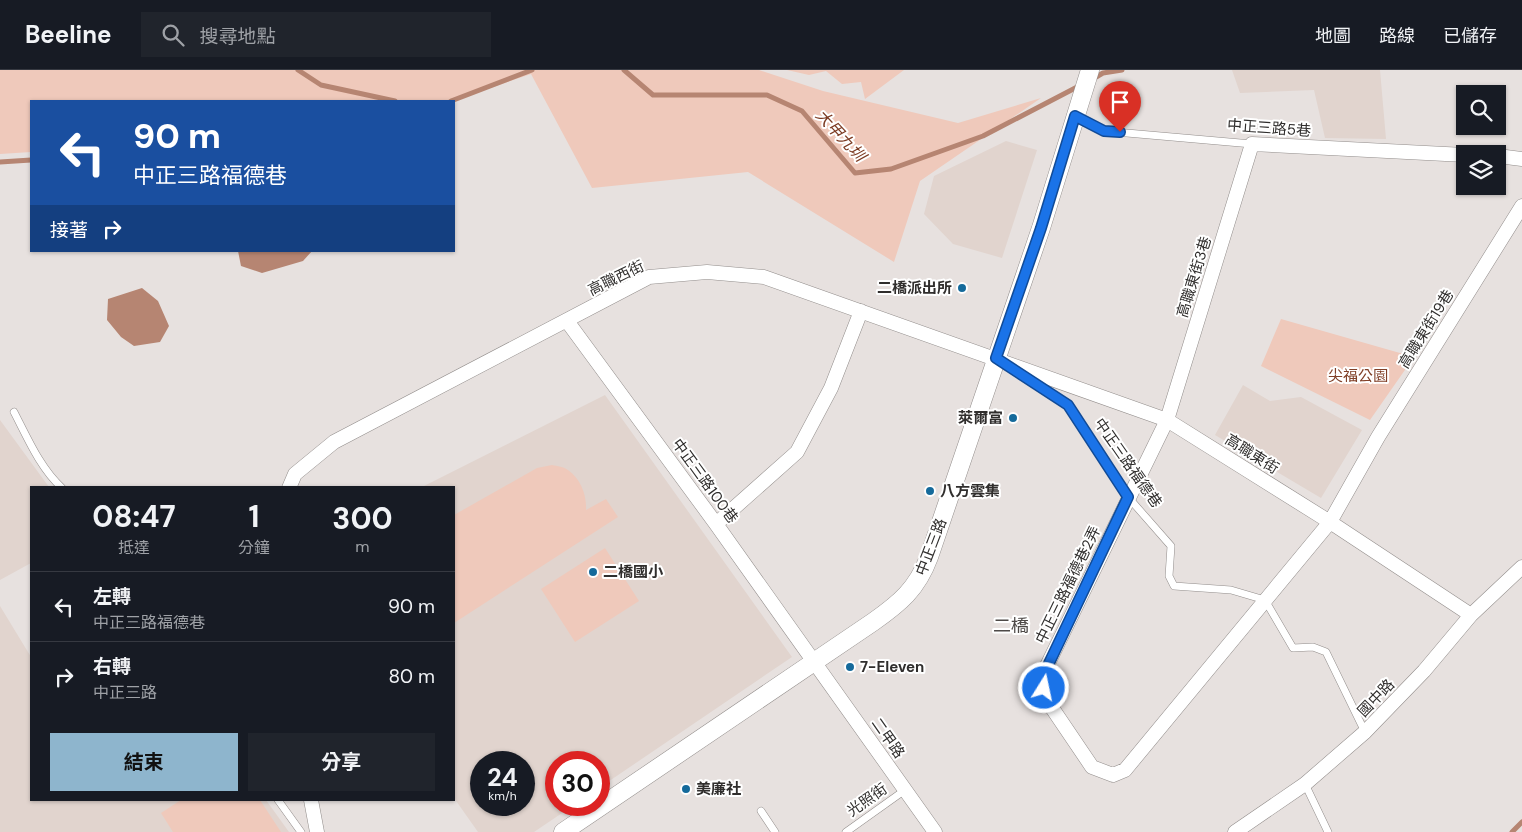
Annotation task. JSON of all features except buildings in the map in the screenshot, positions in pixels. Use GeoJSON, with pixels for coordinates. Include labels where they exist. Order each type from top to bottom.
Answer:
{"type":"FeatureCollection","features":[{"type":"Feature","properties":{"kind":"street","name":"中正三路"},"geometry":{"type":"LineString","coordinates":[[563,832],[897,606],[912,590],[923,572],[1041,228],[1087,78]]}},
{"type":"Feature","properties":{"kind":"street","name":"中正三路5巷"},"geometry":{"type":"LineString","coordinates":[[1252,144],[1456,155]]}},
{"type":"Feature","properties":{"kind":"street","name":"高職東街3巷"},"geometry":{"type":"LineString","coordinates":[[1167,420],[1252,144]]}},
{"type":"Feature","properties":{"kind":"street"},"geometry":{"type":"LineString","coordinates":[[1506,157],[1522,159]]}},
{"type":"Feature","properties":{"kind":"street","name":"高職東街19巷"},"geometry":{"type":"LineString","coordinates":[[1330,522],[1378,437],[1522,206]]}},
{"type":"Feature","properties":{"kind":"street","name":"高職西街"},"geometry":{"type":"LineString","coordinates":[[290,486],[295,474],[334,442],[649,277],[707,272],[764,277],[996,358]]}},
{"type":"Feature","properties":{"kind":"street"},"geometry":{"type":"LineString","coordinates":[[716,524],[797,452],[831,388],[861,311]]}},
{"type":"Feature","properties":{"kind":"street","name":"中正三路100巷"},"geometry":{"type":"LineString","coordinates":[[566,321],[716,524],[814,663]]}},
{"type":"Feature","properties":{"kind":"street","name":"高職東街"},"geometry":{"type":"LineString","coordinates":[[996,358],[1167,420],[1330,522],[1471,615]]}},
{"type":"Feature","properties":{"kind":"street","name":"中正三路福德巷2弄"},"geometry":{"type":"LineString","coordinates":[[1167,420],[1128,497],[1042,678],[1046,699],[1092,767],[1113,775],[1125,770],[1265,600]]}},
{"type":"Feature","properties":{"kind":"street"},"geometry":{"type":"LineString","coordinates":[[1265,600],[1330,522]]}},
{"type":"Feature","properties":{"kind":"street","name":"國中路"},"geometry":{"type":"LineString","coordinates":[[1235,832],[1305,784],[1365,732],[1424,671],[1471,615],[1522,567]]}},
{"type":"Feature","properties":{"kind":"street","name":"二甲路"},"geometry":{"type":"LineString","coordinates":[[814,663],[935,832]]}},
{"type":"Feature","properties":{"kind":"street"},"geometry":{"type":"LineString","coordinates":[[312,801],[317,832]]}},
{"type":"Feature","properties":{"kind":"lane","name":"中正三路5巷"},"geometry":{"type":"LineString","coordinates":[[1075,116],[1104,131],[1252,144]]}},
{"type":"Feature","properties":{"kind":"lane","name":"中正三路福德巷"},"geometry":{"type":"LineString","coordinates":[[996,358],[1068,405],[1128,497],[1170,546],[1169,576],[1174,586],[1231,590],[1265,600]]}},
{"type":"Feature","properties":{"kind":"lane"},"geometry":{"type":"LineString","coordinates":[[14,412],[33,449],[53,480],[60,486]]}},
{"type":"Feature","properties":{"kind":"lane"},"geometry":{"type":"LineString","coordinates":[[1265,600],[1293,648],[1313,647],[1326,652],[1365,732]]}},
{"type":"Feature","properties":{"kind":"lane"},"geometry":{"type":"LineString","coordinates":[[1305,784],[1328,832]]}},
{"type":"Feature","properties":{"kind":"lane","name":"光照街"},"geometry":{"type":"LineString","coordinates":[[846,832],[905,790]]}},
{"type":"Feature","properties":{"kind":"lane"},"geometry":{"type":"LineString","coordinates":[[279,801],[301,832]]}},
{"type":"Feature","properties":{"kind":"lane"},"geometry":{"type":"LineString","coordinates":[[761,811],[775,832]]}},
{"type":"Feature","properties":{"kind":"shaded area"},"geometry":{"type":"Polygon","coordinates":[[[1232,70],[1380,70],[1386,139],[1325,138],[1314,90],[1240,93],[1232,70]]]}},
{"type":"Feature","properties":{"kind":"shaded area"},"geometry":{"type":"Polygon","coordinates":[[[1006,141],[1037,150],[1002,258],[953,244],[924,214],[934,176],[1006,141]]]}},
{"type":"Feature","properties":{"kind":"shaded area"},"geometry":{"type":"Polygon","coordinates":[[[238,252],[311,252],[303,261],[262,273],[241,266],[238,252]]]}},
{"type":"Feature","properties":{"kind":"shaded area"},"geometry":{"type":"Polygon","coordinates":[[[142,288],[158,301],[169,326],[160,342],[134,346],[121,337],[107,320],[108,299],[142,288]]]}},
{"type":"Feature","properties":{"kind":"shaded area"},"geometry":{"type":"Polygon","coordinates":[[[1243,385],[1270,401],[1301,397],[1362,430],[1321,498],[1215,435],[1243,385]]]}},
{"type":"Feature","properties":{"kind":"shaded area","name":"二橋國小"},"geometry":{"type":"Polygon","coordinates":[[[605,395],[792,657],[610,781],[610,751],[545,751],[545,816],[558,816],[534,832],[478,832],[455,799],[455,486],[424,486],[605,395]]]}},
{"type":"Feature","properties":{"kind":"shaded area"},"geometry":{"type":"Polygon","coordinates":[[[0,420],[48,486],[30,486],[30,564],[0,580],[0,420]]]}},
{"type":"Feature","properties":{"kind":"shaded area"},"geometry":{"type":"Polygon","coordinates":[[[0,606],[30,655],[30,801],[267,801],[289,832],[0,832],[0,606]]]}},
{"type":"Feature","properties":{"kind":"green space"},"geometry":{"type":"Polygon","coordinates":[[[0,70],[759,70],[823,91],[958,123],[1041,98],[920,181],[894,262],[748,172],[592,188],[531,74],[455,100],[30,100],[30,152],[0,154],[0,70]]]}},
{"type":"Feature","properties":{"kind":"green space"},"geometry":{"type":"Polygon","coordinates":[[[787,70],[904,70],[865,99],[861,82],[842,84],[826,71],[809,75],[787,70]]]}},
{"type":"Feature","properties":{"kind":"green space","name":"尖福公園"},"geometry":{"type":"Polygon","coordinates":[[[1281,319],[1414,357],[1370,420],[1261,366],[1281,319]]]}},
{"type":"Feature","properties":{"kind":"green space"},"geometry":{"type":"Polygon","coordinates":[[[552,465],[566,469],[579,482],[584,493],[586,510],[606,499],[618,517],[455,622],[455,514],[537,468],[552,465]]]}},
{"type":"Feature","properties":{"kind":"green space"},"geometry":{"type":"Polygon","coordinates":[[[605,548],[639,601],[575,642],[541,589],[605,548]]]}},
{"type":"Feature","properties":{"kind":"green space"},"geometry":{"type":"Polygon","coordinates":[[[179,801],[261,801],[281,832],[173,832],[161,813],[179,801]]]}},
{"type":"Feature","properties":{"kind":"waterway","name":"大甲九圳"},"geometry":{"type":"LineString","coordinates":[[298,70],[321,85],[390,100]]}},
{"type":"Feature","properties":{"kind":"waterway","name":"大甲九圳"},"geometry":{"type":"LineString","coordinates":[[454,100],[532,70]]}},
{"type":"Feature","properties":{"kind":"waterway","name":"大甲九圳"},"geometry":{"type":"LineString","coordinates":[[624,70],[653,95],[767,95],[802,111],[855,173],[891,169],[983,136],[1081,85]]}},
{"type":"Feature","properties":{"kind":"waterway","name":"大甲九圳"},"geometry":{"type":"LineString","coordinates":[[1091,80],[1103,73],[1122,70]]}},
{"type":"Feature","properties":{"kind":"waterway","name":"大甲九圳"},"geometry":{"type":"LineString","coordinates":[[0,162],[30,160]]}},
{"type":"Feature","properties":{"kind":"waterway"},"geometry":{"type":"LineString","coordinates":[[1512,832],[1522,822]]}},
{"type":"Feature","properties":{"kind":"place","name":"二橋派出所"},"geometry":{"type":"Point","coordinates":[962,288]}},
{"type":"Feature","properties":{"kind":"place","name":"萊爾富"},"geometry":{"type":"Point","coordinates":[1013,418]}},
{"type":"Feature","properties":{"kind":"place","name":"八方雲集"},"geometry":{"type":"Point","coordinates":[930,491]}},
{"type":"Feature","properties":{"kind":"place","name":"二橋國小"},"geometry":{"type":"Point","coordinates":[593,572]}},
{"type":"Feature","properties":{"kind":"place","name":"7-Eleven"},"geometry":{"type":"Point","coordinates":[850,667]}},
{"type":"Feature","properties":{"kind":"place","name":"美廉社"},"geometry":{"type":"Point","coordinates":[686,789]}},
{"type":"Feature","properties":{"kind":"district","name":"二橋"},"geometry":{"type":"Point","coordinates":[1011,626]}},
{"type":"Feature","properties":{"kind":"route"},"geometry":{"type":"LineString","coordinates":[[1044,688],[1042,678],[1128,497],[1068,405],[996,358],[1041,228],[1075,116],[1104,131],[1120,132]]}}]}
